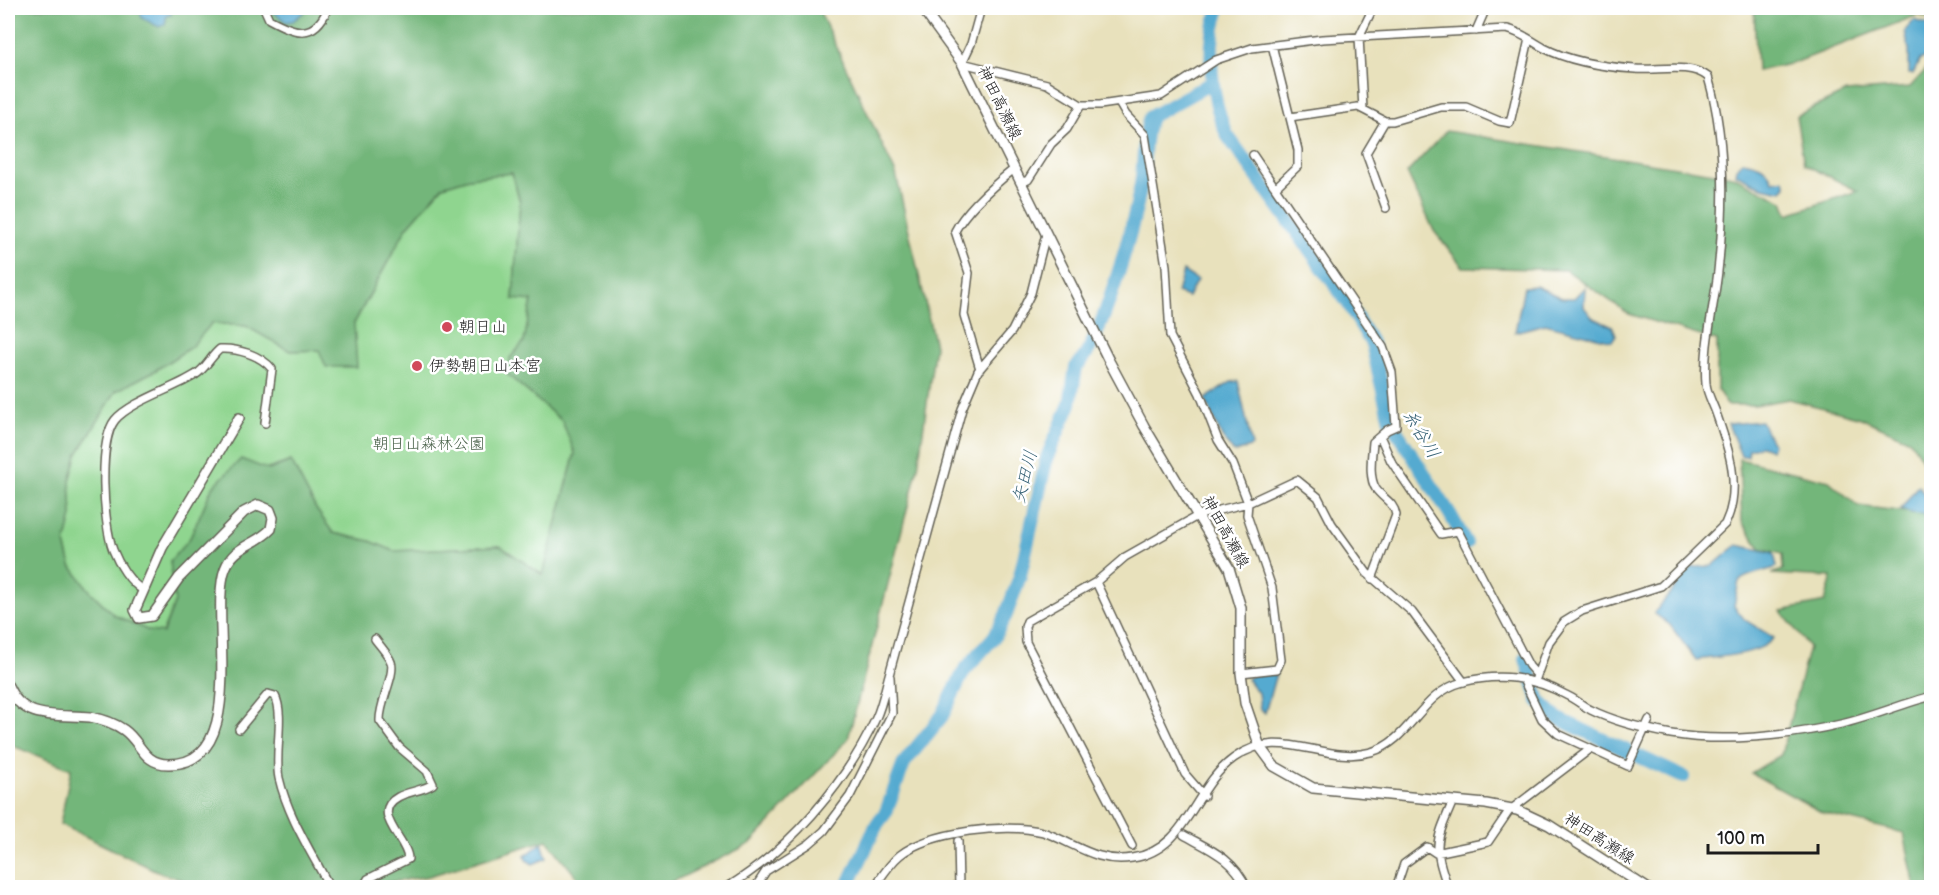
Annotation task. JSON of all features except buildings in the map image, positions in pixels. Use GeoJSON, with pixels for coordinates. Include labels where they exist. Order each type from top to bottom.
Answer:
{"type":"FeatureCollection","features":[{"type":"Feature","properties":{"kind":"main road","name":"神田高瀬線"},"geometry":{"type":"LineString","coordinates":[[922,8],[962,63],[1139,417],[1199,515],[1234,579],[1241,608],[1241,673],[1245,703],[1260,747],[1274,766],[1313,788],[1453,801],[1511,809],[1549,825],[1647,888]]}},
{"type":"Feature","properties":{"kind":"main road"},"geometry":{"type":"LineString","coordinates":[[8,686],[18,703],[34,713],[96,718],[115,725],[124,730],[143,754],[152,760],[170,764],[192,759],[202,751],[209,741],[222,692],[223,576],[235,551],[271,529],[273,518],[270,510],[258,505],[244,512],[179,578],[154,614],[144,619],[136,616],[135,610],[162,548],[239,418]]}},
{"type":"Feature","properties":{"kind":"street"},"geometry":{"type":"LineString","coordinates":[[264,8],[269,19],[295,32],[313,29],[323,21],[328,8]]}},
{"type":"Feature","properties":{"kind":"street"},"geometry":{"type":"LineString","coordinates":[[981,8],[962,63],[1038,81],[1081,105],[1119,103],[1161,96],[1220,58],[1272,45],[1359,37],[1507,29],[1517,31],[1545,48],[1591,63],[1635,69],[1693,70],[1708,77],[1718,111],[1722,163],[1719,270],[1711,321],[1706,386],[1716,412],[1735,485],[1731,512],[1725,524],[1670,580],[1661,586],[1570,617],[1553,635],[1536,678]]}},
{"type":"Feature","properties":{"kind":"street"},"geometry":{"type":"LineString","coordinates":[[1363,109],[1359,37],[1373,8]]}},
{"type":"Feature","properties":{"kind":"street"},"geometry":{"type":"LineString","coordinates":[[1476,31],[1486,8]]}},
{"type":"Feature","properties":{"kind":"street"},"geometry":{"type":"LineString","coordinates":[[1290,117],[1363,109],[1385,121],[1393,121],[1441,107],[1466,107],[1498,122],[1510,123],[1529,39]]}},
{"type":"Feature","properties":{"kind":"street"},"geometry":{"type":"LineString","coordinates":[[1272,45],[1298,150],[1298,166],[1276,187]]}},
{"type":"Feature","properties":{"kind":"street"},"geometry":{"type":"LineString","coordinates":[[1119,103],[1126,115],[1145,135],[1166,266],[1170,336],[1200,394],[1218,440],[1233,464],[1248,503],[1247,515],[1272,588],[1281,660],[1277,669],[1241,673]]}},
{"type":"Feature","properties":{"kind":"street"},"geometry":{"type":"LineString","coordinates":[[1021,183],[1028,180],[1051,144],[1066,129],[1081,105]]}},
{"type":"Feature","properties":{"kind":"street"},"geometry":{"type":"LineString","coordinates":[[1385,121],[1366,153],[1386,208]]}},
{"type":"Feature","properties":{"kind":"street"},"geometry":{"type":"LineString","coordinates":[[1253,155],[1390,359],[1391,429],[1373,442],[1373,482],[1376,490],[1395,507],[1396,515],[1372,579]]}},
{"type":"Feature","properties":{"kind":"street"},"geometry":{"type":"LineString","coordinates":[[980,369],[964,315],[969,273],[955,231],[988,189],[1014,169]]}},
{"type":"Feature","properties":{"kind":"street"},"geometry":{"type":"LineString","coordinates":[[726,888],[772,855],[795,832],[837,782],[869,733],[890,675],[963,409],[980,369],[1012,331],[1031,293],[1046,233]]}},
{"type":"Feature","properties":{"kind":"street"},"geometry":{"type":"LineString","coordinates":[[143,590],[123,568],[113,550],[108,529],[105,443],[114,421],[131,406],[198,374],[220,349],[228,349],[265,360],[272,369],[265,423]]}},
{"type":"Feature","properties":{"kind":"street"},"geometry":{"type":"LineString","coordinates":[[1380,436],[1390,461],[1447,533],[1458,531],[1536,678]]}},
{"type":"Feature","properties":{"kind":"street"},"geometry":{"type":"LineString","coordinates":[[1132,846],[1026,642],[1025,627],[1028,621],[1095,582],[1125,557],[1199,515],[1248,503],[1275,493],[1298,480],[1305,484],[1318,497],[1339,535],[1372,579],[1412,612],[1464,682]]}},
{"type":"Feature","properties":{"kind":"street"},"geometry":{"type":"LineString","coordinates":[[1095,582],[1185,774],[1204,796]]}},
{"type":"Feature","properties":{"kind":"street"},"geometry":{"type":"LineString","coordinates":[[363,888],[368,879],[408,859],[406,847],[389,824],[387,817],[389,806],[396,798],[424,790],[433,784],[427,771],[399,747],[380,721],[381,704],[393,672],[390,660],[375,639]]}},
{"type":"Feature","properties":{"kind":"street"},"geometry":{"type":"LineString","coordinates":[[755,888],[766,871],[809,844],[824,831],[850,796],[892,713],[890,675]]}},
{"type":"Feature","properties":{"kind":"street"},"geometry":{"type":"LineString","coordinates":[[874,888],[890,865],[914,846],[986,829],[1025,828],[1042,832],[1089,853],[1111,859],[1145,855],[1163,847],[1176,836],[1228,763],[1242,753],[1264,744],[1283,744],[1353,754],[1368,753],[1395,739],[1428,701],[1442,690],[1464,682],[1499,677],[1536,678],[1592,711],[1646,728],[1696,737],[1806,731],[1842,724],[1932,696]]}},
{"type":"Feature","properties":{"kind":"street"},"geometry":{"type":"LineString","coordinates":[[1523,678],[1542,719],[1557,734],[1628,766],[1649,720]]}},
{"type":"Feature","properties":{"kind":"street"},"geometry":{"type":"LineString","coordinates":[[239,729],[268,694],[275,696],[279,707],[279,775],[282,789],[299,829],[330,888]]}},
{"type":"Feature","properties":{"kind":"street"},"geometry":{"type":"LineString","coordinates":[[1396,888],[1404,864],[1427,848],[1436,853],[1488,842],[1511,809],[1589,750]]}},
{"type":"Feature","properties":{"kind":"street"},"geometry":{"type":"LineString","coordinates":[[1448,888],[1436,853],[1439,834],[1453,801]]}},
{"type":"Feature","properties":{"kind":"street"},"geometry":{"type":"LineString","coordinates":[[1184,835],[1205,844],[1233,864],[1247,888]]}},
{"type":"Feature","properties":{"kind":"street"},"geometry":{"type":"LineString","coordinates":[[958,841],[959,888]]}},
{"type":"Feature","properties":{"kind":"green space"},"geometry":{"type":"Polygon","coordinates":[[[13,8],[818,8],[896,174],[935,346],[918,467],[848,739],[750,844],[662,887],[584,886],[547,840],[429,876],[360,887],[207,888],[161,873],[60,824],[71,769],[8,744],[8,12],[13,8]],[[512,173],[469,178],[443,186],[407,227],[354,323],[357,367],[326,367],[319,350],[290,351],[246,326],[212,323],[191,347],[156,370],[116,391],[77,455],[70,481],[72,516],[65,544],[71,566],[89,590],[114,615],[149,631],[163,633],[175,602],[170,561],[190,538],[212,488],[241,459],[269,470],[291,461],[316,509],[333,533],[370,541],[394,551],[500,546],[543,575],[575,453],[562,421],[508,375],[510,358],[524,342],[532,301],[513,299],[520,202],[512,173]]]}},
{"type":"Feature","properties":{"kind":"green space"},"geometry":{"type":"Polygon","coordinates":[[[1754,8],[1931,8],[1931,20],[1918,15],[1794,63],[1757,71],[1754,8]]]}},
{"type":"Feature","properties":{"kind":"green space"},"geometry":{"type":"Polygon","coordinates":[[[1931,64],[1931,486],[1927,467],[1910,440],[1861,418],[1789,399],[1755,405],[1727,405],[1717,389],[1717,341],[1629,314],[1566,270],[1463,267],[1434,231],[1407,173],[1446,131],[1733,176],[1783,201],[1788,214],[1858,191],[1804,164],[1796,116],[1846,92],[1910,87],[1931,64]]]}},
{"type":"Feature","properties":{"kind":"green space","name":"朝日山森林公園"},"geometry":{"type":"Polygon","coordinates":[[[512,173],[520,202],[513,299],[532,300],[524,342],[510,358],[508,375],[562,421],[575,453],[543,575],[500,546],[394,551],[370,541],[333,533],[316,509],[291,461],[212,488],[190,538],[170,561],[175,602],[162,633],[149,631],[114,615],[89,590],[71,566],[65,544],[72,516],[70,481],[77,455],[116,391],[156,370],[191,347],[212,323],[246,326],[290,351],[320,350],[354,324],[407,227],[443,186],[469,178],[512,173]]]}},
{"type":"Feature","properties":{"kind":"green space"},"geometry":{"type":"Polygon","coordinates":[[[1739,459],[1829,481],[1858,506],[1931,515],[1931,887],[1915,887],[1904,833],[1823,813],[1751,773],[1781,755],[1809,647],[1781,611],[1825,602],[1832,577],[1771,574],[1783,570],[1782,554],[1760,548],[1742,522],[1739,459]]]}},
{"type":"Feature","properties":{"kind":"water"},"geometry":{"type":"Polygon","coordinates":[[[145,8],[171,8],[171,15],[167,14],[165,24],[159,27],[142,18],[140,11],[145,8]]]}},
{"type":"Feature","properties":{"kind":"water"},"geometry":{"type":"Polygon","coordinates":[[[309,8],[293,21],[286,22],[271,10],[309,8]]]}},
{"type":"Feature","properties":{"kind":"water"},"geometry":{"type":"Polygon","coordinates":[[[1914,20],[1931,25],[1929,55],[1920,60],[1913,74],[1909,74],[1909,50],[1905,31],[1914,20]]]}},
{"type":"Feature","properties":{"kind":"water"},"geometry":{"type":"Polygon","coordinates":[[[1743,161],[1761,166],[1773,181],[1784,179],[1786,187],[1782,191],[1762,187],[1736,174],[1737,168],[1743,161]]]}},
{"type":"Feature","properties":{"kind":"water"},"geometry":{"type":"Polygon","coordinates":[[[1183,271],[1197,280],[1188,297],[1177,293],[1183,271]]]}},
{"type":"Feature","properties":{"kind":"water"},"geometry":{"type":"Polygon","coordinates":[[[1536,286],[1562,298],[1574,298],[1585,287],[1584,307],[1592,317],[1613,327],[1616,335],[1612,341],[1545,324],[1515,332],[1524,287],[1536,286]]]}},
{"type":"Feature","properties":{"kind":"water"},"geometry":{"type":"Polygon","coordinates":[[[1238,381],[1252,446],[1234,453],[1222,437],[1205,399],[1231,382],[1238,381]]]}},
{"type":"Feature","properties":{"kind":"water"},"geometry":{"type":"Polygon","coordinates":[[[1761,421],[1773,444],[1771,450],[1761,446],[1749,449],[1748,456],[1741,456],[1728,424],[1761,421]]]}},
{"type":"Feature","properties":{"kind":"water"},"geometry":{"type":"Polygon","coordinates":[[[1918,485],[1925,495],[1929,515],[1911,513],[1901,509],[1918,485]]]}},
{"type":"Feature","properties":{"kind":"water"},"geometry":{"type":"Polygon","coordinates":[[[1737,545],[1774,553],[1777,567],[1752,574],[1739,581],[1734,606],[1745,620],[1774,638],[1767,644],[1749,652],[1696,660],[1670,625],[1654,613],[1692,567],[1712,566],[1737,545]]]}},
{"type":"Feature","properties":{"kind":"water"},"geometry":{"type":"Polygon","coordinates":[[[1276,674],[1265,713],[1260,709],[1258,693],[1247,679],[1252,675],[1276,674]]]}},
{"type":"Feature","properties":{"kind":"water"},"geometry":{"type":"Polygon","coordinates":[[[542,843],[547,858],[533,864],[526,860],[525,856],[542,843]]]}},
{"type":"Feature","properties":{"kind":"waterway","name":"糸谷川"},"geometry":{"type":"LineString","coordinates":[[1219,8],[1212,39],[1212,72],[1217,105],[1227,135],[1348,303],[1372,344],[1390,421],[1466,543]]}},
{"type":"Feature","properties":{"kind":"waterway","name":"矢田川"},"geometry":{"type":"LineString","coordinates":[[847,888],[877,824],[886,812],[904,763],[942,716],[964,671],[994,637],[1006,615],[1020,576],[1047,457],[1070,404],[1076,367],[1086,355],[1096,336],[1131,230],[1140,190],[1150,117],[1213,82]]}},
{"type":"Feature","properties":{"kind":"waterway","name":"糸谷川"},"geometry":{"type":"LineString","coordinates":[[1526,659],[1539,701],[1557,718],[1683,777]]}},
{"type":"Feature","properties":{"kind":"place","name":"朝日山"},"geometry":{"type":"Point","coordinates":[447,327]}},
{"type":"Feature","properties":{"kind":"place","name":"伊勢朝日山本宮"},"geometry":{"type":"Point","coordinates":[417,366]}}]}
